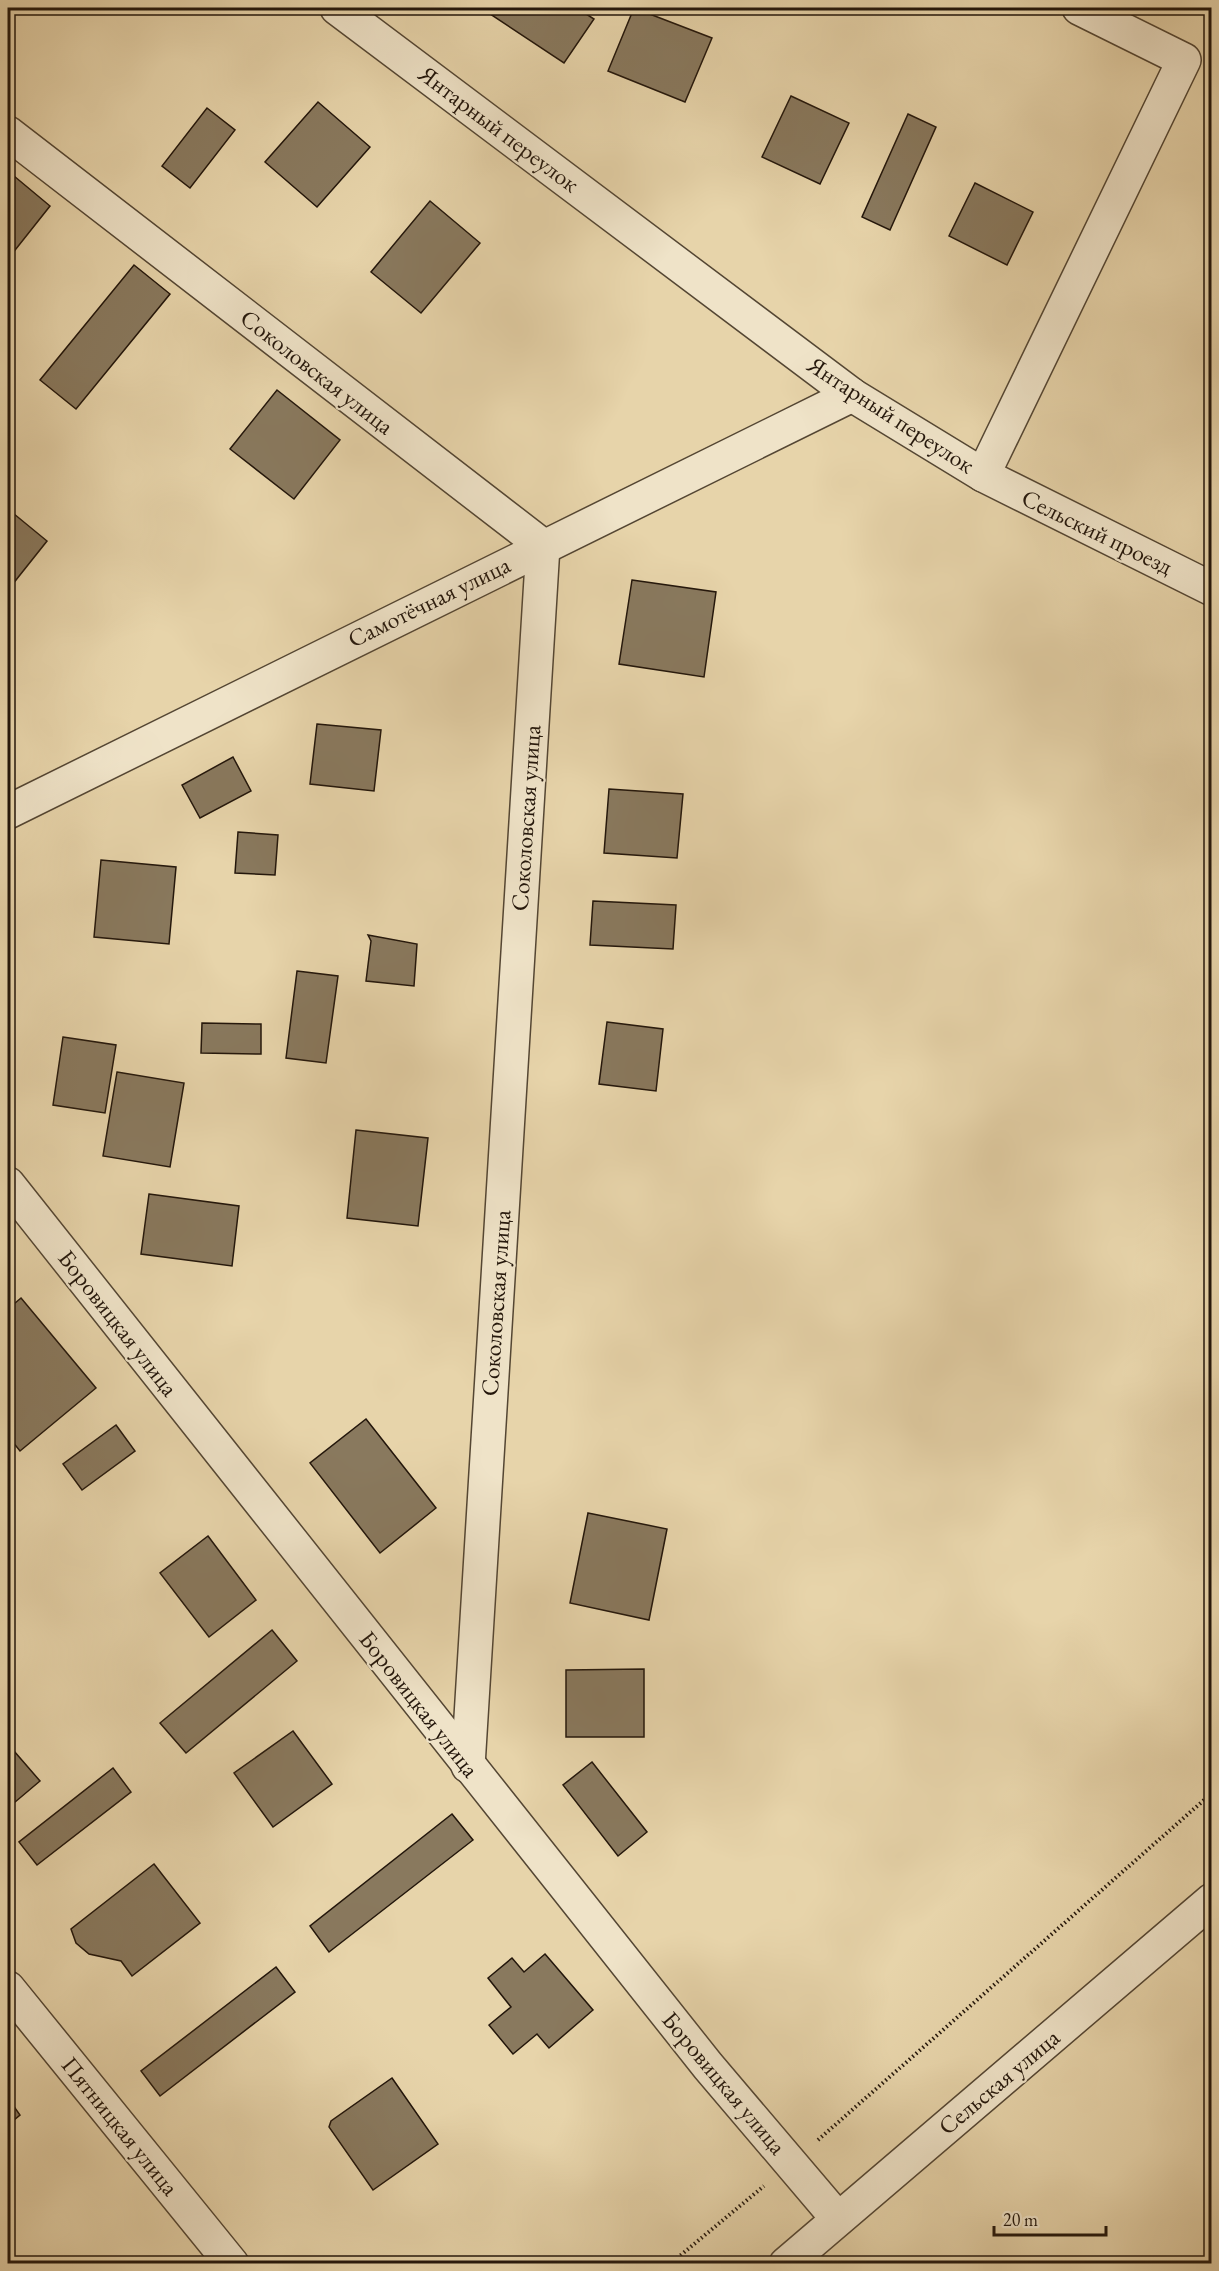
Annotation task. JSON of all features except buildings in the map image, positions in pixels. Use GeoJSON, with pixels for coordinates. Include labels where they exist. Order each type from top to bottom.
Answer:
{"type":"FeatureCollection","features":[{"type":"Feature","properties":{"kind":"street","name":"Янтарный переулок"},"geometry":{"type":"LineString","coordinates":[[337,8],[852,395],[983,475],[1184,60],[1079,8]]}},
{"type":"Feature","properties":{"kind":"street","name":"Соколовская улица"},"geometry":{"type":"LineString","coordinates":[[8,133],[543,546],[468,1766]]}},
{"type":"Feature","properties":{"kind":"street","name":"Самотёчная улица"},"geometry":{"type":"LineString","coordinates":[[8,812],[852,395]]}},
{"type":"Feature","properties":{"kind":"street","name":"Сельский проезд"},"geometry":{"type":"LineString","coordinates":[[983,475],[1212,589]]}},
{"type":"Feature","properties":{"kind":"street","name":"Боровицкая улица"},"geometry":{"type":"LineString","coordinates":[[8,1184],[708,2066],[838,2219]]}},
{"type":"Feature","properties":{"kind":"street","name":"Сельская улица"},"geometry":{"type":"LineString","coordinates":[[786,2264],[1212,1900]]}},
{"type":"Feature","properties":{"kind":"street","name":"Пятницкая улица"},"geometry":{"type":"LineString","coordinates":[[8,1988],[232,2264]]}},
{"type":"Feature","properties":{"kind":"path"},"geometry":{"type":"LineString","coordinates":[[670,2264],[791,2164],[1212,1793]]}}]}
